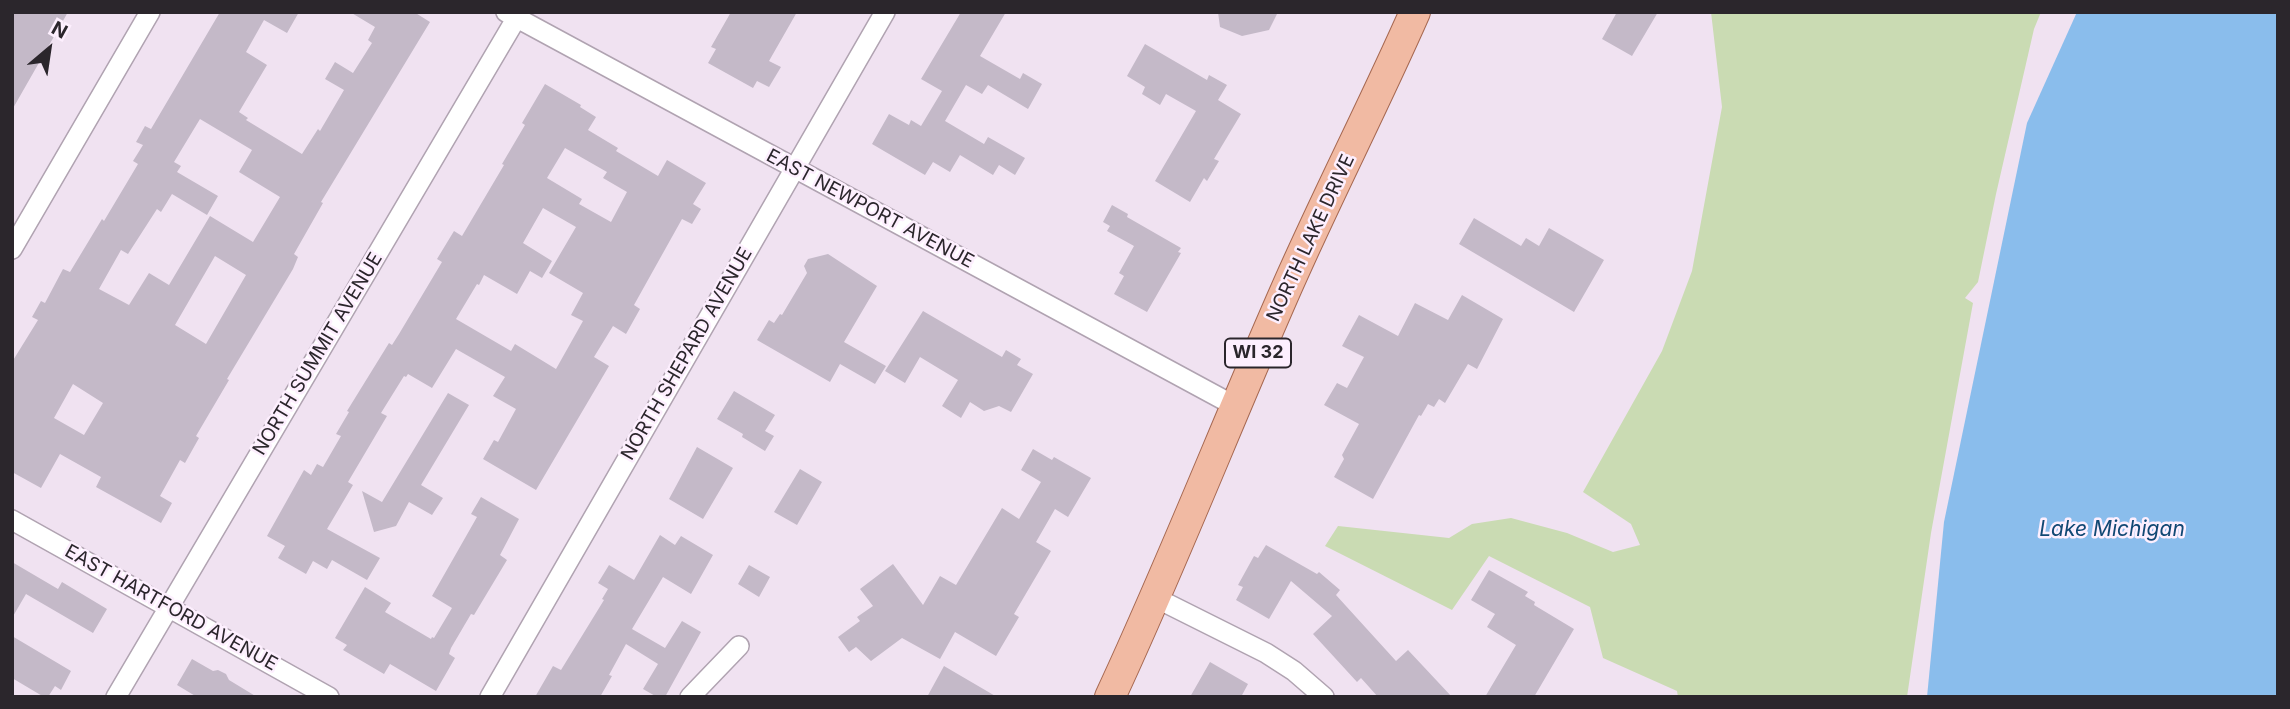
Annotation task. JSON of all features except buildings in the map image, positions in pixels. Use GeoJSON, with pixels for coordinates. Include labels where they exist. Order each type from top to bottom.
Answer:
{"type":"FeatureCollection","features":[{"type":"Feature","properties":{"kind":"main road","name":"NORTH LAKE DRIVE"},"geometry":{"type":"LineString","coordinates":[[1110,697],[1156,598],[1235,406],[1316,221],[1370,112],[1415,12]]}},
{"type":"Feature","properties":{"kind":"street"},"geometry":{"type":"LineString","coordinates":[[12,249],[150,12]]}},
{"type":"Feature","properties":{"kind":"street","name":"NORTH SHEPARD AVENUE"},"geometry":{"type":"LineString","coordinates":[[490,697],[885,12]]}},
{"type":"Feature","properties":{"kind":"street","name":"EAST NEWPORT AVENUE"},"geometry":{"type":"LineString","coordinates":[[514,14],[1235,406]]}},
{"type":"Feature","properties":{"kind":"street","name":"NORTH SUMMIT AVENUE"},"geometry":{"type":"LineString","coordinates":[[116,697],[514,14]]}},
{"type":"Feature","properties":{"kind":"street","name":"EAST HARTFORD AVENUE"},"geometry":{"type":"LineString","coordinates":[[12,520],[329,697]]}},
{"type":"Feature","properties":{"kind":"street"},"geometry":{"type":"LineString","coordinates":[[1156,598],[1266,653],[1294,671],[1324,697]]}},
{"type":"Feature","properties":{"kind":"street"},"geometry":{"type":"LineString","coordinates":[[690,697],[739,646]]}},
{"type":"Feature","properties":{"kind":"green space"},"geometry":{"type":"Polygon","coordinates":[[[1711,12],[2041,12],[2034,29],[1978,282],[1965,298],[1973,303],[1931,533],[1907,697],[1678,697],[1677,691],[1603,658],[1590,607],[1489,556],[1452,610],[1325,546],[1338,526],[1449,538],[1472,524],[1511,518],[1567,533],[1613,552],[1640,545],[1631,524],[1583,492],[1662,351],[1692,271],[1722,107],[1711,12]]]}},
{"type":"Feature","properties":{"kind":"water","name":"Lake Michigan"},"geometry":{"type":"Polygon","coordinates":[[[2077,12],[2278,12],[2278,697],[1927,697],[1944,522],[2027,123],[2077,12]]]}}]}
